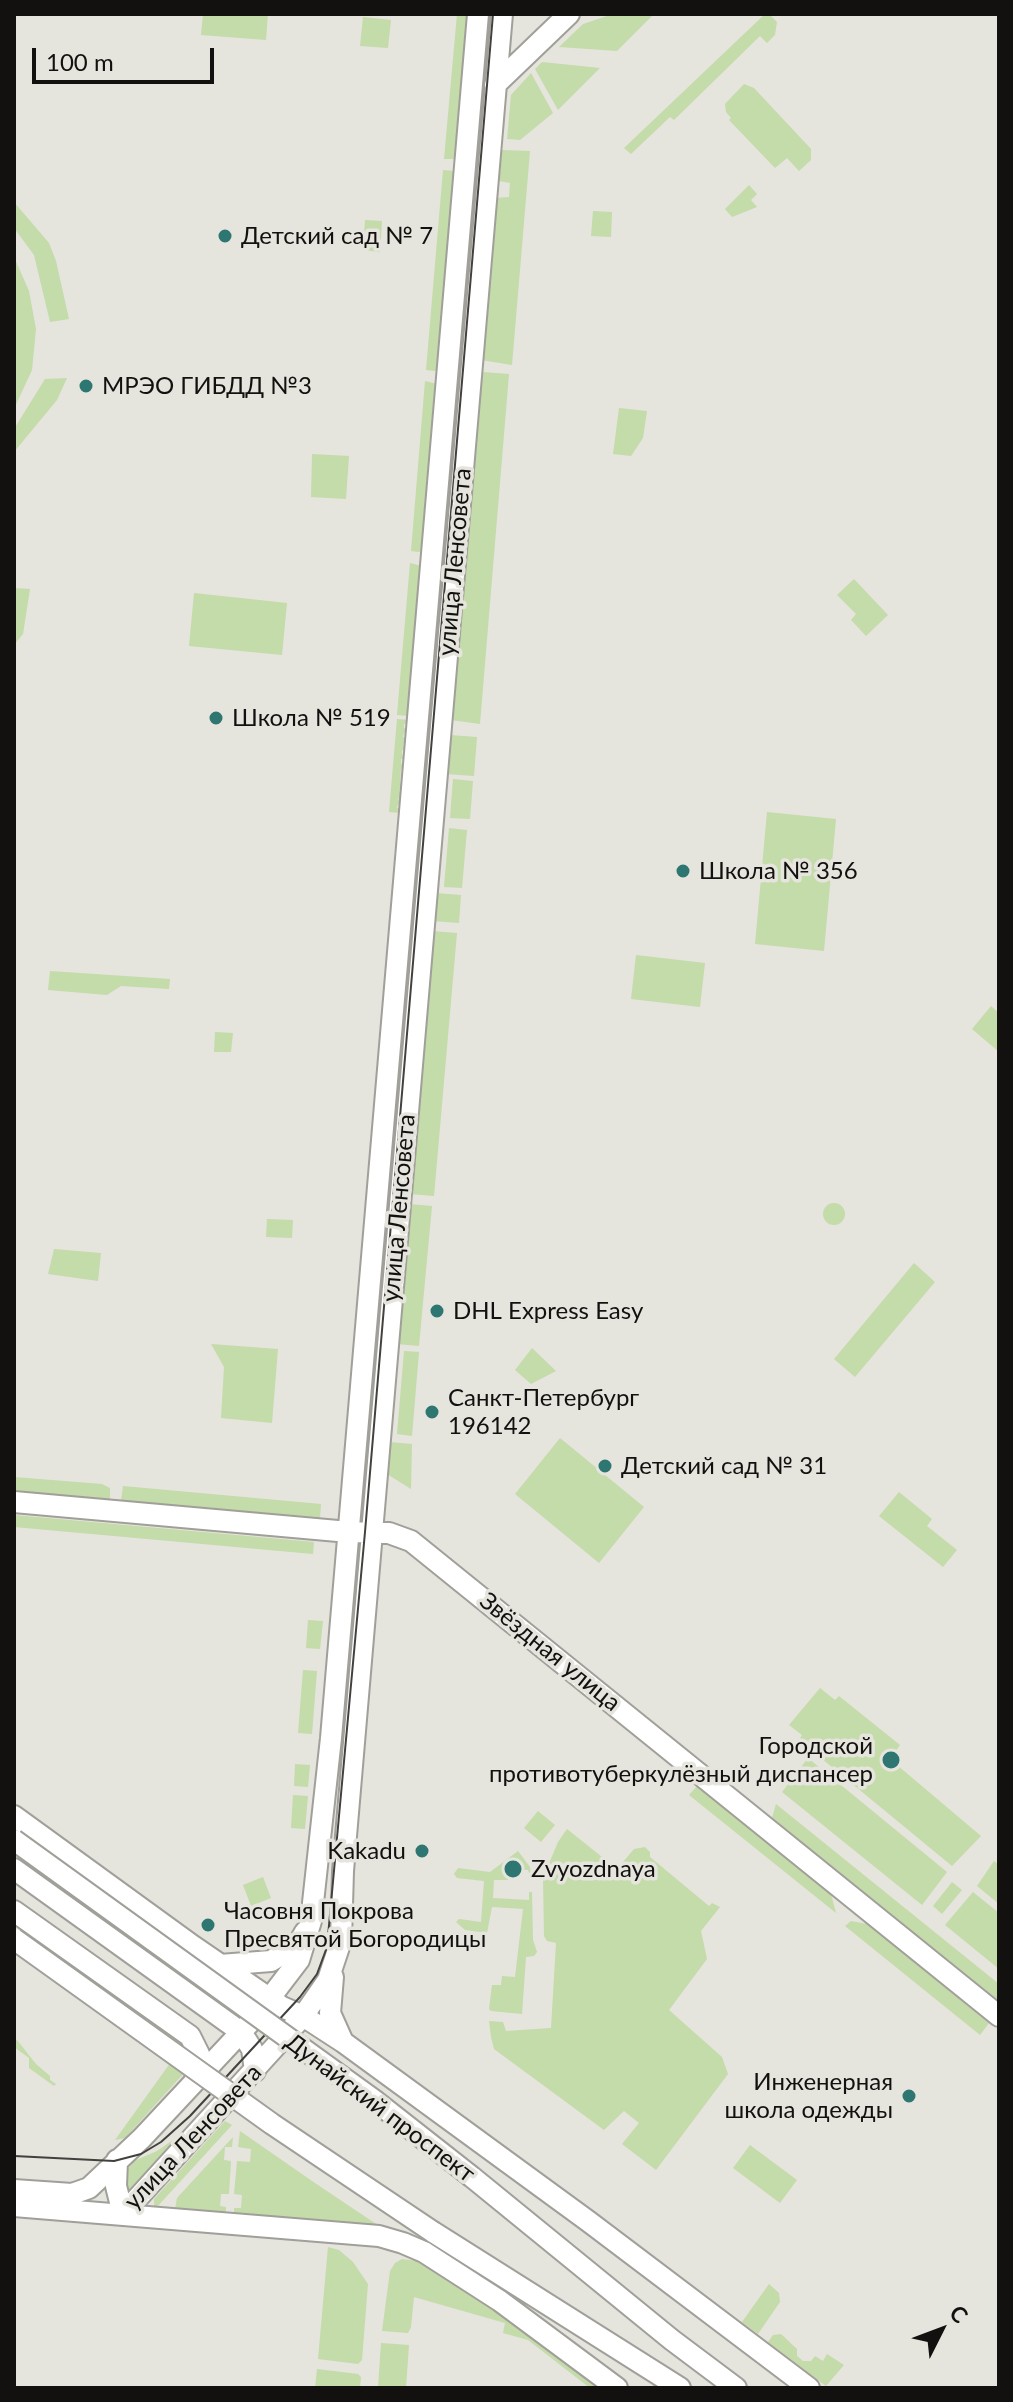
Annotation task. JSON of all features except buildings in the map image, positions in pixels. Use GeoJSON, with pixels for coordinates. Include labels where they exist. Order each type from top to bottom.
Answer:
{"type":"FeatureCollection","features":[{"type":"Feature","properties":{"kind":"street","name":"улица Ленсовета"},"geometry":{"type":"LineString","coordinates":[[14,2190],[61,2194],[82,2192],[142,2138],[241,2032],[299,1960],[311,1921],[330,1753],[478,14]]}},
{"type":"Feature","properties":{"kind":"street","name":"улица Ленсовета"},"geometry":{"type":"LineString","coordinates":[[14,2206],[123,2214],[303,2016],[334,1966],[342,1929],[343,1871],[502,14]]}},
{"type":"Feature","properties":{"kind":"street"},"geometry":{"type":"LineString","coordinates":[[472,83],[495,85],[569,14]]}},
{"type":"Feature","properties":{"kind":"street","name":"Звёздная улица"},"geometry":{"type":"LineString","coordinates":[[14,1502],[389,1533],[411,1541],[999,2016]]}},
{"type":"Feature","properties":{"kind":"street"},"geometry":{"type":"LineString","coordinates":[[14,1816],[268,1998],[343,2042],[809,2388]]}},
{"type":"Feature","properties":{"kind":"street","name":"Дунайский проспект"},"geometry":{"type":"LineString","coordinates":[[14,1840],[374,2100],[736,2388]]}},
{"type":"Feature","properties":{"kind":"street"},"geometry":{"type":"LineString","coordinates":[[14,1869],[241,2032],[252,2049],[255,2071]]}},
{"type":"Feature","properties":{"kind":"street"},"geometry":{"type":"LineString","coordinates":[[14,1911],[183,2030],[199,2054],[195,2079]]}},
{"type":"Feature","properties":{"kind":"street"},"geometry":{"type":"LineString","coordinates":[[220,1965],[259,1964],[281,1957],[298,1944],[311,1921]]}},
{"type":"Feature","properties":{"kind":"street"},"geometry":{"type":"LineString","coordinates":[[14,1939],[272,2124],[433,2232],[680,2388]]}},
{"type":"Feature","properties":{"kind":"street"},"geometry":{"type":"LineString","coordinates":[[334,1966],[330,2013],[343,2042]]}},
{"type":"Feature","properties":{"kind":"street"},"geometry":{"type":"LineString","coordinates":[[161,2015],[172,2018],[182,2012],[186,2001],[181,1991]]}},
{"type":"Feature","properties":{"kind":"street"},"geometry":{"type":"LineString","coordinates":[[117,2160],[116,2186],[123,2214],[396,2240],[424,2252],[500,2301],[617,2388]]}},
{"type":"Feature","properties":{"kind":"green space"},"geometry":{"type":"Polygon","coordinates":[[[203,14],[268,14],[266,40],[201,35],[203,14]]]}},
{"type":"Feature","properties":{"kind":"green space"},"geometry":{"type":"Polygon","coordinates":[[[457,14],[468,14],[456,157],[444,159],[457,14]]]}},
{"type":"Feature","properties":{"kind":"green space"},"geometry":{"type":"Polygon","coordinates":[[[613,14],[654,14],[617,51],[559,47],[583,24],[613,14]]]}},
{"type":"Feature","properties":{"kind":"green space"},"geometry":{"type":"Polygon","coordinates":[[[765,14],[777,22],[775,35],[767,43],[760,36],[674,120],[670,117],[631,154],[624,148],[765,14]]]}},
{"type":"Feature","properties":{"kind":"green space"},"geometry":{"type":"Polygon","coordinates":[[[363,17],[391,20],[388,48],[360,46],[363,17]]]}},
{"type":"Feature","properties":{"kind":"green space"},"geometry":{"type":"Polygon","coordinates":[[[542,62],[600,68],[558,110],[535,69],[542,62]]]}},
{"type":"Feature","properties":{"kind":"green space"},"geometry":{"type":"Polygon","coordinates":[[[531,73],[553,113],[520,140],[507,139],[511,95],[531,73]]]}},
{"type":"Feature","properties":{"kind":"green space"},"geometry":{"type":"Polygon","coordinates":[[[744,84],[754,88],[811,149],[811,160],[799,171],[787,158],[775,168],[729,120],[731,118],[725,104],[744,84]]]}},
{"type":"Feature","properties":{"kind":"green space"},"geometry":{"type":"Polygon","coordinates":[[[502,150],[530,151],[512,365],[481,360],[495,198],[509,197],[510,183],[499,181],[502,150]]]}},
{"type":"Feature","properties":{"kind":"green space"},"geometry":{"type":"Polygon","coordinates":[[[443,170],[455,171],[438,369],[435,371],[426,370],[443,170]]]}},
{"type":"Feature","properties":{"kind":"green space"},"geometry":{"type":"Polygon","coordinates":[[[749,185],[757,194],[751,200],[757,207],[732,217],[725,209],[749,185]]]}},
{"type":"Feature","properties":{"kind":"green space"},"geometry":{"type":"Polygon","coordinates":[[[14,202],[49,243],[69,319],[50,322],[34,255],[14,228],[14,202]]]}},
{"type":"Feature","properties":{"kind":"green space"},"geometry":{"type":"Polygon","coordinates":[[[593,211],[612,212],[611,237],[591,236],[593,211]]]}},
{"type":"Feature","properties":{"kind":"green space"},"geometry":{"type":"Polygon","coordinates":[[[365,220],[382,221],[380,252],[363,250],[365,220]]]}},
{"type":"Feature","properties":{"kind":"green space"},"geometry":{"type":"Polygon","coordinates":[[[14,257],[29,291],[36,329],[32,370],[14,409],[14,257]]]}},
{"type":"Feature","properties":{"kind":"green space"},"geometry":{"type":"Polygon","coordinates":[[[480,374],[509,374],[480,724],[451,720],[480,374]]]}},
{"type":"Feature","properties":{"kind":"green space"},"geometry":{"type":"Polygon","coordinates":[[[67,378],[57,400],[14,452],[14,429],[45,379],[67,378]]]}},
{"type":"Feature","properties":{"kind":"green space"},"geometry":{"type":"Polygon","coordinates":[[[425,381],[437,384],[423,549],[419,552],[411,551],[425,381]]]}},
{"type":"Feature","properties":{"kind":"green space"},"geometry":{"type":"Polygon","coordinates":[[[619,408],[647,411],[643,438],[631,456],[613,454],[619,408]]]}},
{"type":"Feature","properties":{"kind":"green space"},"geometry":{"type":"Polygon","coordinates":[[[312,454],[349,456],[346,499],[311,497],[312,454]]]}},
{"type":"Feature","properties":{"kind":"green space"},"geometry":{"type":"Polygon","coordinates":[[[410,563],[422,566],[409,716],[397,715],[410,563]]]}},
{"type":"Feature","properties":{"kind":"green space"},"geometry":{"type":"Polygon","coordinates":[[[854,579],[888,615],[866,636],[851,620],[856,614],[837,595],[854,579]]]}},
{"type":"Feature","properties":{"kind":"green space"},"geometry":{"type":"Polygon","coordinates":[[[14,588],[30,589],[23,634],[14,645],[14,588]]]}},
{"type":"Feature","properties":{"kind":"green space"},"geometry":{"type":"Polygon","coordinates":[[[194,593],[287,603],[282,655],[189,646],[194,593]]]}},
{"type":"Feature","properties":{"kind":"green space"},"geometry":{"type":"Polygon","coordinates":[[[397,719],[409,720],[404,724],[404,728],[408,729],[403,737],[407,738],[403,745],[406,750],[402,750],[405,759],[401,759],[401,764],[405,765],[401,769],[400,783],[403,783],[398,800],[401,804],[397,808],[401,809],[400,813],[389,812],[397,719]]]}},
{"type":"Feature","properties":{"kind":"green space"},"geometry":{"type":"Polygon","coordinates":[[[450,735],[477,737],[474,776],[446,774],[450,735]]]}},
{"type":"Feature","properties":{"kind":"green space"},"geometry":{"type":"Polygon","coordinates":[[[453,779],[473,781],[470,819],[450,818],[453,779]]]}},
{"type":"Feature","properties":{"kind":"green space"},"geometry":{"type":"Polygon","coordinates":[[[767,812],[836,819],[824,951],[755,944],[767,812]]]}},
{"type":"Feature","properties":{"kind":"green space"},"geometry":{"type":"Polygon","coordinates":[[[449,828],[467,830],[462,888],[444,887],[449,828]]]}},
{"type":"Feature","properties":{"kind":"green space"},"geometry":{"type":"Polygon","coordinates":[[[436,893],[461,895],[459,923],[433,921],[436,893]]]}},
{"type":"Feature","properties":{"kind":"green space"},"geometry":{"type":"Polygon","coordinates":[[[432,931],[457,933],[434,1196],[410,1194],[432,931]]]}},
{"type":"Feature","properties":{"kind":"green space"},"geometry":{"type":"Polygon","coordinates":[[[636,955],[705,963],[700,1007],[631,999],[636,955]]]}},
{"type":"Feature","properties":{"kind":"green space"},"geometry":{"type":"Polygon","coordinates":[[[50,971],[170,979],[169,989],[121,986],[107,995],[48,990],[50,971]]]}},
{"type":"Feature","properties":{"kind":"green space"},"geometry":{"type":"Polygon","coordinates":[[[991,1006],[999,1013],[999,1052],[972,1029],[991,1006]]]}},
{"type":"Feature","properties":{"kind":"green space"},"geometry":{"type":"Polygon","coordinates":[[[215,1032],[233,1033],[231,1052],[214,1052],[215,1032]]]}},
{"type":"Feature","properties":{"kind":"green space"},"geometry":{"type":"Polygon","coordinates":[[[834,1203],[842,1206],[845,1214],[842,1222],[834,1225],[826,1222],[823,1214],[826,1206],[834,1203]]]}},
{"type":"Feature","properties":{"kind":"green space"},"geometry":{"type":"Polygon","coordinates":[[[409,1204],[432,1206],[419,1346],[397,1344],[409,1204]]]}},
{"type":"Feature","properties":{"kind":"green space"},"geometry":{"type":"Polygon","coordinates":[[[267,1219],[293,1220],[292,1238],[266,1237],[267,1219]]]}},
{"type":"Feature","properties":{"kind":"green space"},"geometry":{"type":"Polygon","coordinates":[[[54,1249],[101,1253],[98,1281],[48,1274],[54,1249]]]}},
{"type":"Feature","properties":{"kind":"green space"},"geometry":{"type":"Polygon","coordinates":[[[914,1263],[935,1282],[855,1377],[834,1359],[914,1263]]]}},
{"type":"Feature","properties":{"kind":"green space"},"geometry":{"type":"Polygon","coordinates":[[[211,1344],[278,1349],[272,1423],[221,1418],[224,1367],[211,1344]]]}},
{"type":"Feature","properties":{"kind":"green space"},"geometry":{"type":"Polygon","coordinates":[[[532,1348],[556,1371],[531,1384],[515,1370],[532,1348]]]}},
{"type":"Feature","properties":{"kind":"green space"},"geometry":{"type":"Polygon","coordinates":[[[404,1351],[419,1352],[412,1436],[397,1434],[404,1351]]]}},
{"type":"Feature","properties":{"kind":"green space"},"geometry":{"type":"Polygon","coordinates":[[[560,1438],[644,1507],[599,1563],[515,1494],[560,1438]]]}},
{"type":"Feature","properties":{"kind":"green space"},"geometry":{"type":"Polygon","coordinates":[[[389,1442],[412,1444],[411,1489],[387,1474],[389,1442]]]}},
{"type":"Feature","properties":{"kind":"green space"},"geometry":{"type":"Polygon","coordinates":[[[14,1477],[102,1484],[110,1488],[110,1500],[14,1491],[14,1477]]]}},
{"type":"Feature","properties":{"kind":"green space"},"geometry":{"type":"Polygon","coordinates":[[[123,1486],[321,1504],[320,1518],[121,1501],[123,1486]]]}},
{"type":"Feature","properties":{"kind":"green space"},"geometry":{"type":"Polygon","coordinates":[[[899,1492],[932,1519],[927,1526],[957,1550],[943,1567],[879,1516],[899,1492]]]}},
{"type":"Feature","properties":{"kind":"green space"},"geometry":{"type":"Polygon","coordinates":[[[14,1515],[314,1542],[313,1554],[14,1527],[14,1515]]]}},
{"type":"Feature","properties":{"kind":"green space"},"geometry":{"type":"Polygon","coordinates":[[[308,1620],[323,1621],[320,1649],[306,1648],[308,1620]]]}},
{"type":"Feature","properties":{"kind":"green space"},"geometry":{"type":"Polygon","coordinates":[[[303,1670],[317,1671],[312,1734],[298,1733],[303,1670]]]}},
{"type":"Feature","properties":{"kind":"green space"},"geometry":{"type":"Polygon","coordinates":[[[820,1688],[835,1700],[839,1696],[900,1745],[881,1764],[891,1772],[897,1765],[981,1836],[952,1866],[799,1740],[802,1735],[789,1725],[820,1688]]]}},
{"type":"Feature","properties":{"kind":"green space"},"geometry":{"type":"Polygon","coordinates":[[[808,1758],[947,1872],[922,1905],[782,1792],[808,1758]]]}},
{"type":"Feature","properties":{"kind":"green space"},"geometry":{"type":"Polygon","coordinates":[[[295,1764],[310,1765],[308,1787],[294,1786],[295,1764]]]}},
{"type":"Feature","properties":{"kind":"green space"},"geometry":{"type":"Polygon","coordinates":[[[697,1786],[831,1894],[836,1913],[689,1795],[697,1786]]]}},
{"type":"Feature","properties":{"kind":"green space"},"geometry":{"type":"Polygon","coordinates":[[[293,1795],[308,1796],[305,1829],[291,1828],[293,1795]]]}},
{"type":"Feature","properties":{"kind":"green space"},"geometry":{"type":"Polygon","coordinates":[[[776,1804],[999,1984],[999,2001],[772,1818],[776,1804]]]}},
{"type":"Feature","properties":{"kind":"green space"},"geometry":{"type":"Polygon","coordinates":[[[538,1811],[555,1825],[541,1842],[524,1828],[538,1811]]]}},
{"type":"Feature","properties":{"kind":"green space"},"geometry":{"type":"Polygon","coordinates":[[[567,1829],[617,1869],[634,1849],[645,1847],[650,1857],[709,1906],[712,1903],[720,1907],[701,1931],[707,1959],[669,2010],[722,2057],[728,2074],[656,2170],[622,2144],[639,2123],[624,2111],[604,2130],[494,2049],[489,2021],[503,2022],[506,2031],[551,2028],[556,1943],[547,1941],[544,1936],[543,1878],[567,1829]]]}},
{"type":"Feature","properties":{"kind":"green space"},"geometry":{"type":"Polygon","coordinates":[[[518,1851],[530,1867],[531,1878],[528,1870],[508,1869],[508,1880],[494,1880],[493,1898],[529,1900],[529,1892],[532,1892],[533,1940],[537,1952],[534,1956],[526,1957],[522,2014],[489,2009],[492,1985],[501,1985],[502,1976],[515,1977],[523,1909],[492,1907],[487,1933],[465,1930],[456,1922],[459,1919],[481,1922],[484,1881],[457,1878],[454,1874],[458,1868],[490,1872],[518,1851]]]}},
{"type":"Feature","properties":{"kind":"green space"},"geometry":{"type":"Polygon","coordinates":[[[994,1861],[999,1865],[999,1904],[977,1886],[994,1861]]]}},
{"type":"Feature","properties":{"kind":"green space"},"geometry":{"type":"Polygon","coordinates":[[[263,1877],[271,1898],[251,1906],[243,1885],[263,1877]]]}},
{"type":"Feature","properties":{"kind":"green space"},"geometry":{"type":"Polygon","coordinates":[[[952,1882],[962,1890],[942,1914],[933,1906],[952,1882]]]}},
{"type":"Feature","properties":{"kind":"green space"},"geometry":{"type":"Polygon","coordinates":[[[973,1892],[999,1913],[999,1969],[945,1925],[973,1892]]]}},
{"type":"Feature","properties":{"kind":"green space"},"geometry":{"type":"Polygon","coordinates":[[[851,1921],[867,1924],[989,2023],[980,2035],[845,1926],[851,1921]]]}},
{"type":"Feature","properties":{"kind":"green space"},"geometry":{"type":"Polygon","coordinates":[[[17,2040],[50,2076],[56,2084],[54,2086],[29,2068],[29,2058],[14,2047],[17,2040]]]}},
{"type":"Feature","properties":{"kind":"green space"},"geometry":{"type":"Polygon","coordinates":[[[186,2041],[189,2046],[184,2073],[125,2138],[115,2140],[186,2041]]]}},
{"type":"Feature","properties":{"kind":"green space"},"geometry":{"type":"Polygon","coordinates":[[[225,2121],[232,2125],[154,2207],[154,2199],[225,2121]]]}},
{"type":"Feature","properties":{"kind":"green space"},"geometry":{"type":"Polygon","coordinates":[[[240,2131],[385,2230],[234,2219],[234,2208],[241,2208],[242,2195],[234,2194],[237,2161],[250,2162],[251,2149],[238,2147],[240,2131]]]}},
{"type":"Feature","properties":{"kind":"green space"},"geometry":{"type":"Polygon","coordinates":[[[180,2135],[125,2195],[125,2172],[134,2161],[157,2151],[180,2135]]]}},
{"type":"Feature","properties":{"kind":"green space"},"geometry":{"type":"Polygon","coordinates":[[[233,2137],[232,2147],[225,2147],[224,2160],[231,2161],[229,2194],[221,2194],[220,2206],[226,2207],[226,2218],[174,2215],[177,2198],[233,2137]]]}},
{"type":"Feature","properties":{"kind":"green space"},"geometry":{"type":"Polygon","coordinates":[[[750,2145],[797,2180],[780,2203],[733,2168],[750,2145]]]}},
{"type":"Feature","properties":{"kind":"green space"},"geometry":{"type":"Polygon","coordinates":[[[328,2247],[339,2250],[353,2262],[368,2284],[362,2360],[358,2364],[318,2359],[328,2247]]]}},
{"type":"Feature","properties":{"kind":"green space"},"geometry":{"type":"Polygon","coordinates":[[[402,2259],[417,2261],[497,2311],[600,2388],[590,2388],[528,2340],[503,2333],[505,2323],[414,2297],[408,2333],[382,2331],[390,2271],[402,2259]]]}},
{"type":"Feature","properties":{"kind":"green space"},"geometry":{"type":"Polygon","coordinates":[[[769,2284],[779,2293],[780,2302],[758,2334],[742,2322],[769,2284]]]}},
{"type":"Feature","properties":{"kind":"green space"},"geometry":{"type":"Polygon","coordinates":[[[781,2334],[797,2349],[797,2356],[803,2361],[811,2361],[815,2356],[823,2361],[827,2354],[844,2365],[826,2386],[768,2342],[773,2335],[781,2334]]]}},
{"type":"Feature","properties":{"kind":"green space"},"geometry":{"type":"Polygon","coordinates":[[[381,2343],[409,2345],[406,2388],[378,2388],[381,2343]]]}},
{"type":"Feature","properties":{"kind":"green space"},"geometry":{"type":"Polygon","coordinates":[[[317,2369],[358,2374],[361,2377],[360,2388],[315,2388],[317,2369]]]}},
{"type":"Feature","properties":{"kind":"tram line"},"geometry":{"type":"LineString","coordinates":[[14,2156],[114,2161],[141,2154],[161,2142],[190,2116],[300,1997],[317,1974],[327,1947],[493,14]]}},
{"type":"Feature","properties":{"kind":"place","name":"Детский сад № 7"},"geometry":{"type":"Point","coordinates":[225,236]}},
{"type":"Feature","properties":{"kind":"place","name":"МРЭО ГИБДД №3"},"geometry":{"type":"Point","coordinates":[86,386]}},
{"type":"Feature","properties":{"kind":"place","name":"Школа № 519"},"geometry":{"type":"Point","coordinates":[216,718]}},
{"type":"Feature","properties":{"kind":"place","name":"Школа № 356"},"geometry":{"type":"Point","coordinates":[683,871]}},
{"type":"Feature","properties":{"kind":"place","name":"DHL Express Easy"},"geometry":{"type":"Point","coordinates":[437,1311]}},
{"type":"Feature","properties":{"kind":"place","name":"Санкт-Петербург 196142"},"geometry":{"type":"Point","coordinates":[432,1412]}},
{"type":"Feature","properties":{"kind":"place","name":"Детский сад № 31"},"geometry":{"type":"Point","coordinates":[605,1466]}},
{"type":"Feature","properties":{"kind":"place","name":"Городской противотуберкулёзный диспансер"},"geometry":{"type":"Point","coordinates":[891,1760]}},
{"type":"Feature","properties":{"kind":"place","name":"Kakadu"},"geometry":{"type":"Point","coordinates":[422,1851]}},
{"type":"Feature","properties":{"kind":"place","name":"Zvyozdnaya"},"geometry":{"type":"Point","coordinates":[513,1869]}},
{"type":"Feature","properties":{"kind":"place","name":"Часовня Покрова Пресвятой Богородицы"},"geometry":{"type":"Point","coordinates":[208,1925]}},
{"type":"Feature","properties":{"kind":"place","name":"Инженерная школа одежды"},"geometry":{"type":"Point","coordinates":[909,2096]}}]}
